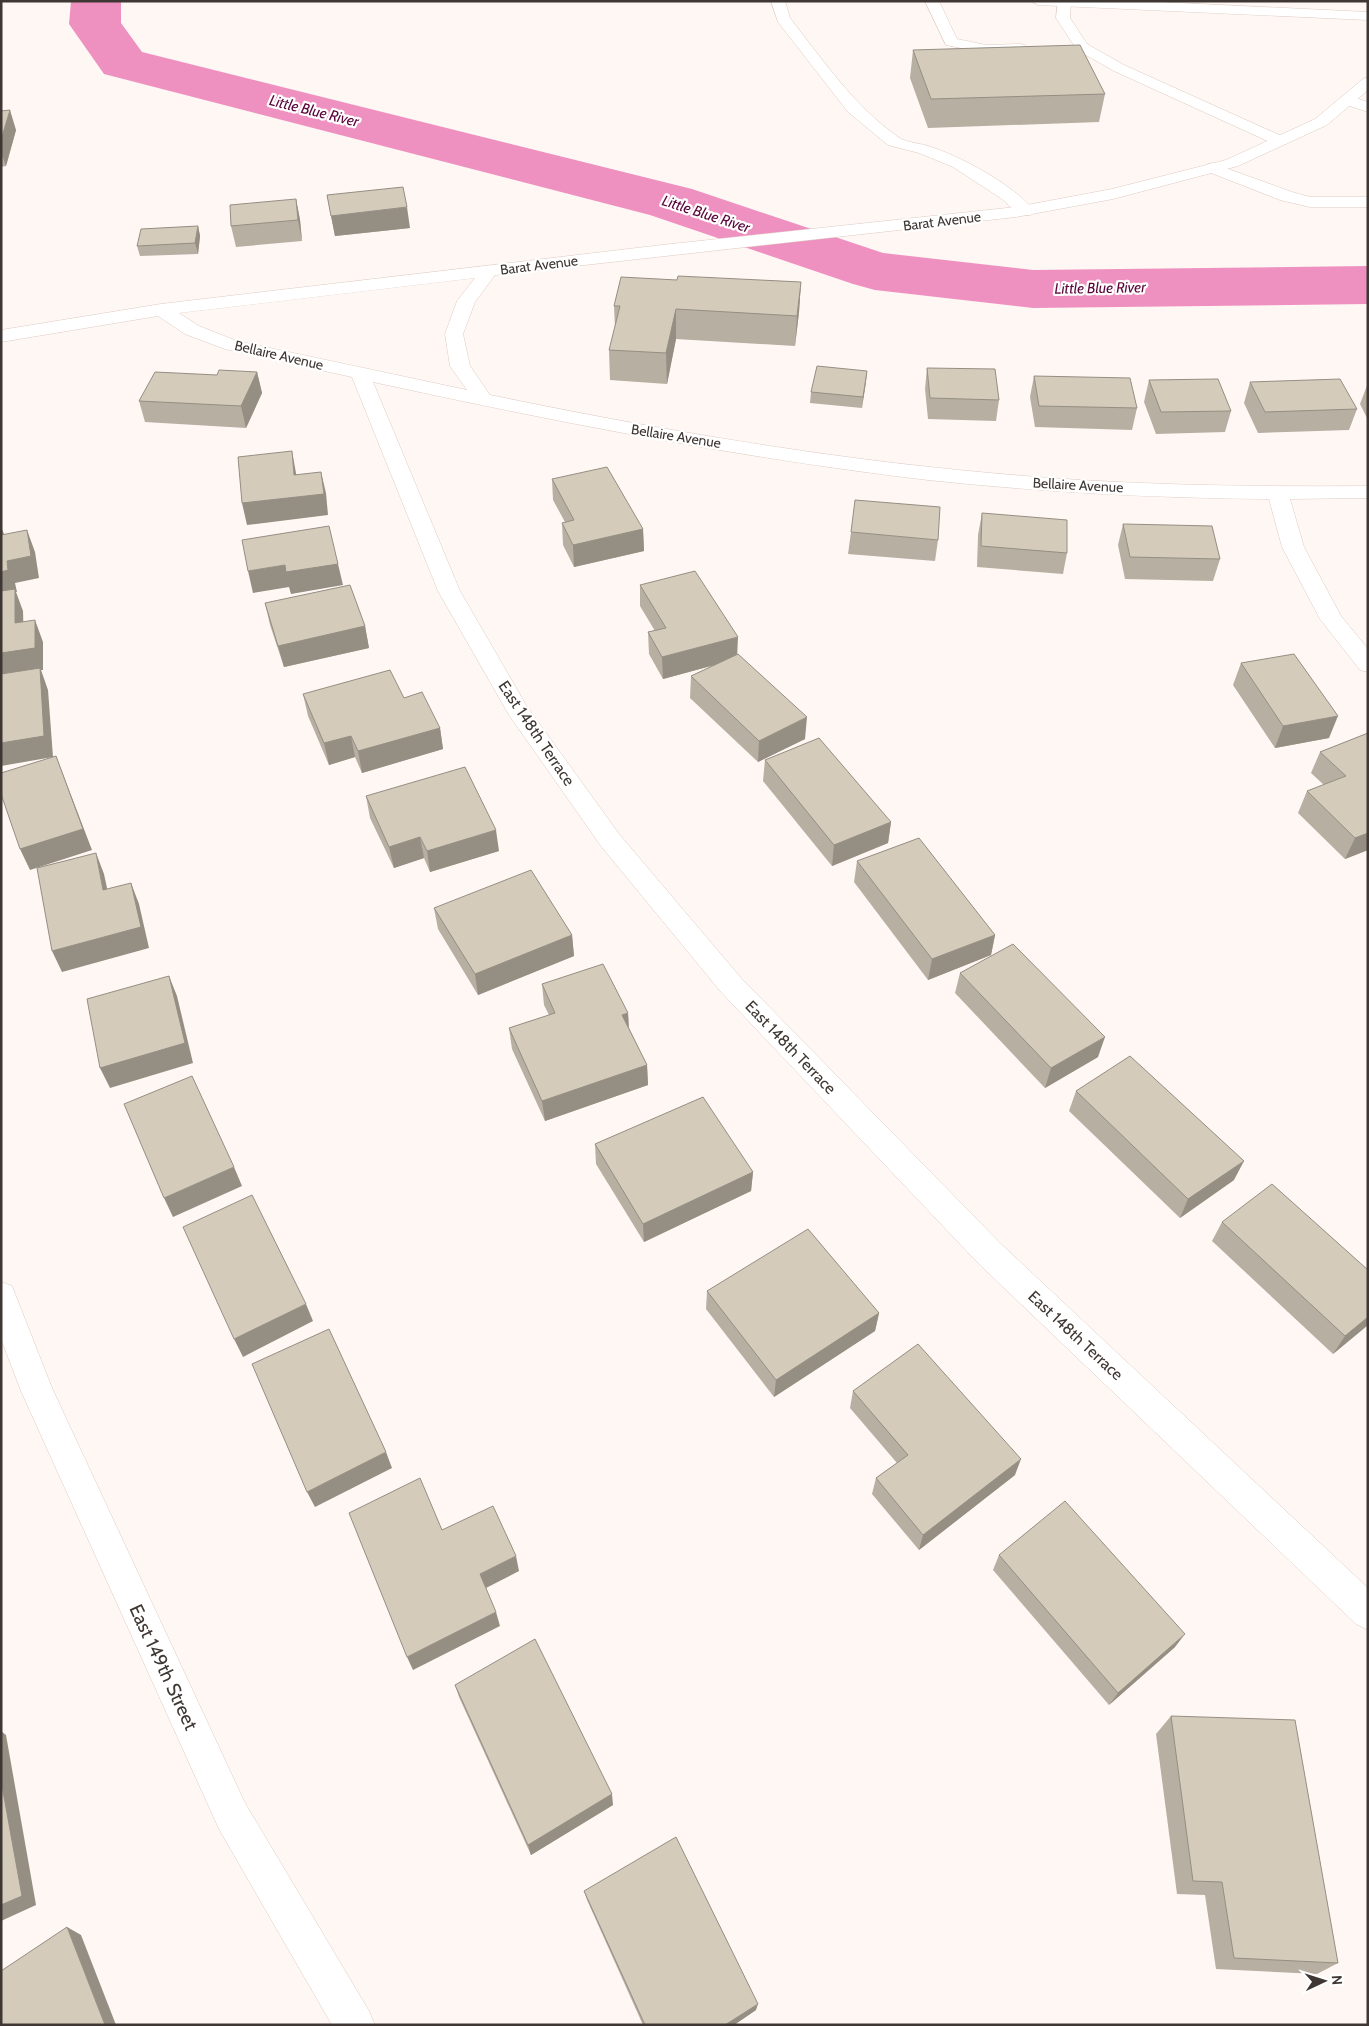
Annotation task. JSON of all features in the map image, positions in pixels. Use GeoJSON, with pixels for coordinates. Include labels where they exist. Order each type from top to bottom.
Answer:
{"type":"FeatureCollection","features":[{"type":"Feature","properties":{"kind":"street"},"geometry":{"type":"LineString","coordinates":[[778,1],[783,19],[854,109],[894,142],[925,150],[958,164],[1008,194],[1025,211]]}},
{"type":"Feature","properties":{"kind":"street"},"geometry":{"type":"LineString","coordinates":[[932,1],[951,42],[986,49],[1034,48]]}},
{"type":"Feature","properties":{"kind":"street"},"geometry":{"type":"LineString","coordinates":[[1038,1],[1368,16]]}},
{"type":"Feature","properties":{"kind":"street"},"geometry":{"type":"LineString","coordinates":[[1064,3],[1063,18],[1082,46],[1119,68],[1280,141]]}},
{"type":"Feature","properties":{"kind":"street"},"geometry":{"type":"LineString","coordinates":[[1063,47],[1082,46]]}},
{"type":"Feature","properties":{"kind":"street","name":"Barat Avenue"},"geometry":{"type":"LineString","coordinates":[[160,310],[662,250],[1025,211],[1113,194],[1232,163],[1321,122],[1368,82]]}},
{"type":"Feature","properties":{"kind":"street"},"geometry":{"type":"LineString","coordinates":[[1346,100],[1368,107]]}},
{"type":"Feature","properties":{"kind":"street"},"geometry":{"type":"LineString","coordinates":[[1212,168],[1286,196],[1310,202],[1368,202]]}},
{"type":"Feature","properties":{"kind":"street","name":"Barat Avenue"},"geometry":{"type":"LineString","coordinates":[[483,399],[460,366],[454,334],[466,301],[489,271]]}},
{"type":"Feature","properties":{"kind":"street"},"geometry":{"type":"LineString","coordinates":[[1,336],[160,310]]}},
{"type":"Feature","properties":{"kind":"street","name":"Bellaire Avenue"},"geometry":{"type":"LineString","coordinates":[[160,310],[192,330],[232,346],[648,432],[867,466],[1061,485],[1278,494],[1368,492]]}},
{"type":"Feature","properties":{"kind":"street","name":"East 148th Terrace"},"geometry":{"type":"LineString","coordinates":[[360,373],[449,591],[517,709],[610,840],[731,985],[990,1254],[1368,1612]]}},
{"type":"Feature","properties":{"kind":"street"},"geometry":{"type":"LineString","coordinates":[[1278,494],[1293,547],[1332,619],[1368,665]]}},
{"type":"Feature","properties":{"kind":"street","name":"East 149th Street"},"geometry":{"type":"LineString","coordinates":[[1,1296],[37,1390],[232,1816],[355,2025]]}},
{"type":"Feature","properties":{"kind":"building"},"geometry":{"type":"Polygon","coordinates":[[[1080,45],[1105,94],[931,99],[913,50],[1080,45]]]}},
{"type":"Feature","properties":{"kind":"building"},"geometry":{"type":"Polygon","coordinates":[[[10,110],[1,140],[1,111],[10,110]]]}},
{"type":"Feature","properties":{"kind":"building"},"geometry":{"type":"Polygon","coordinates":[[[403,187],[407,207],[331,216],[327,195],[403,187]]]}},
{"type":"Feature","properties":{"kind":"building"},"geometry":{"type":"Polygon","coordinates":[[[296,199],[298,220],[231,226],[230,205],[296,199]]]}},
{"type":"Feature","properties":{"kind":"building"},"geometry":{"type":"Polygon","coordinates":[[[198,226],[195,243],[137,246],[141,229],[198,226]]]}},
{"type":"Feature","properties":{"kind":"building"},"geometry":{"type":"Polygon","coordinates":[[[678,276],[801,282],[797,316],[676,309],[666,353],[609,350],[620,306],[614,306],[621,277],[677,280],[678,276]]]}},
{"type":"Feature","properties":{"kind":"building"},"geometry":{"type":"Polygon","coordinates":[[[817,366],[867,371],[863,397],[811,392],[817,366]]]}},
{"type":"Feature","properties":{"kind":"building"},"geometry":{"type":"Polygon","coordinates":[[[927,368],[995,369],[999,400],[930,398],[927,368]]]}},
{"type":"Feature","properties":{"kind":"building"},"geometry":{"type":"Polygon","coordinates":[[[219,370],[257,372],[241,406],[139,401],[155,372],[217,375],[219,370]]]}},
{"type":"Feature","properties":{"kind":"building"},"geometry":{"type":"Polygon","coordinates":[[[1034,376],[1130,378],[1137,408],[1039,406],[1034,376]]]}},
{"type":"Feature","properties":{"kind":"building"},"geometry":{"type":"Polygon","coordinates":[[[1218,379],[1231,411],[1161,412],[1149,380],[1218,379]]]}},
{"type":"Feature","properties":{"kind":"building"},"geometry":{"type":"Polygon","coordinates":[[[1340,379],[1357,409],[1265,412],[1250,382],[1340,379]]]}},
{"type":"Feature","properties":{"kind":"building"},"geometry":{"type":"Polygon","coordinates":[[[292,451],[294,475],[321,472],[324,494],[242,503],[238,457],[292,451]]]}},
{"type":"Feature","properties":{"kind":"building"},"geometry":{"type":"Polygon","coordinates":[[[607,467],[643,529],[573,545],[562,523],[574,520],[552,479],[607,467]]]}},
{"type":"Feature","properties":{"kind":"building"},"geometry":{"type":"Polygon","coordinates":[[[855,500],[940,507],[938,540],[851,532],[855,500]]]}},
{"type":"Feature","properties":{"kind":"building"},"geometry":{"type":"Polygon","coordinates":[[[982,513],[1067,520],[1067,553],[981,546],[982,513]]]}},
{"type":"Feature","properties":{"kind":"building"},"geometry":{"type":"Polygon","coordinates":[[[1123,524],[1212,526],[1220,559],[1130,557],[1123,524]]]}},
{"type":"Feature","properties":{"kind":"building"},"geometry":{"type":"Polygon","coordinates":[[[329,526],[338,564],[286,572],[285,565],[248,571],[242,540],[329,526]]]}},
{"type":"Feature","properties":{"kind":"building"},"geometry":{"type":"Polygon","coordinates":[[[27,530],[31,556],[7,561],[8,570],[1,572],[1,535],[27,530]]]}},
{"type":"Feature","properties":{"kind":"building"},"geometry":{"type":"Polygon","coordinates":[[[695,571],[738,637],[662,657],[648,632],[666,628],[640,585],[695,571]]]}},
{"type":"Feature","properties":{"kind":"building"},"geometry":{"type":"Polygon","coordinates":[[[350,585],[365,626],[278,646],[265,603],[350,585]]]}},
{"type":"Feature","properties":{"kind":"building"},"geometry":{"type":"Polygon","coordinates":[[[15,589],[15,623],[35,620],[35,648],[1,653],[1,591],[15,589]]]}},
{"type":"Feature","properties":{"kind":"building"},"geometry":{"type":"Polygon","coordinates":[[[738,654],[807,717],[759,741],[691,676],[738,654]]]}},
{"type":"Feature","properties":{"kind":"building"},"geometry":{"type":"Polygon","coordinates":[[[1294,654],[1338,716],[1283,726],[1241,663],[1294,654]]]}},
{"type":"Feature","properties":{"kind":"building"},"geometry":{"type":"Polygon","coordinates":[[[40,668],[44,736],[1,743],[1,674],[40,668]]]}},
{"type":"Feature","properties":{"kind":"building"},"geometry":{"type":"Polygon","coordinates":[[[390,670],[404,698],[422,692],[440,728],[358,751],[351,736],[324,743],[303,694],[390,670]]]}},
{"type":"Feature","properties":{"kind":"building"},"geometry":{"type":"Polygon","coordinates":[[[1368,733],[1368,833],[1355,838],[1307,791],[1346,776],[1320,752],[1368,733]]]}},
{"type":"Feature","properties":{"kind":"building"},"geometry":{"type":"Polygon","coordinates":[[[819,738],[891,822],[834,845],[765,760],[819,738]]]}},
{"type":"Feature","properties":{"kind":"building"},"geometry":{"type":"Polygon","coordinates":[[[56,756],[83,829],[20,849],[1,794],[1,773],[56,756]]]}},
{"type":"Feature","properties":{"kind":"building"},"geometry":{"type":"Polygon","coordinates":[[[465,767],[496,830],[427,851],[420,837],[389,847],[366,796],[465,767]]]}},
{"type":"Feature","properties":{"kind":"building"},"geometry":{"type":"Polygon","coordinates":[[[919,838],[995,935],[932,959],[857,861],[919,838]]]}},
{"type":"Feature","properties":{"kind":"building"},"geometry":{"type":"Polygon","coordinates":[[[96,853],[103,890],[131,883],[141,927],[52,951],[37,868],[96,853]]]}},
{"type":"Feature","properties":{"kind":"building"},"geometry":{"type":"Polygon","coordinates":[[[531,870],[572,935],[475,974],[434,908],[531,870]]]}},
{"type":"Feature","properties":{"kind":"building"},"geometry":{"type":"Polygon","coordinates":[[[1013,944],[1105,1037],[1051,1068],[960,973],[1013,944]]]}},
{"type":"Feature","properties":{"kind":"building"},"geometry":{"type":"Polygon","coordinates":[[[603,964],[628,1013],[622,1015],[647,1065],[542,1101],[509,1028],[555,1013],[542,984],[603,964]]]}},
{"type":"Feature","properties":{"kind":"building"},"geometry":{"type":"Polygon","coordinates":[[[169,976],[185,1043],[100,1068],[87,999],[169,976]]]}},
{"type":"Feature","properties":{"kind":"building"},"geometry":{"type":"Polygon","coordinates":[[[1130,1056],[1244,1161],[1188,1199],[1076,1091],[1130,1056]]]}},
{"type":"Feature","properties":{"kind":"building"},"geometry":{"type":"Polygon","coordinates":[[[192,1076],[234,1167],[164,1198],[124,1104],[192,1076]]]}},
{"type":"Feature","properties":{"kind":"building"},"geometry":{"type":"Polygon","coordinates":[[[703,1097],[753,1172],[643,1224],[595,1144],[703,1097]]]}},
{"type":"Feature","properties":{"kind":"building"},"geometry":{"type":"Polygon","coordinates":[[[1272,1184],[1368,1270],[1368,1317],[1345,1336],[1222,1222],[1272,1184]]]}},
{"type":"Feature","properties":{"kind":"building"},"geometry":{"type":"Polygon","coordinates":[[[252,1195],[306,1304],[234,1339],[183,1227],[252,1195]]]}},
{"type":"Feature","properties":{"kind":"building"},"geometry":{"type":"Polygon","coordinates":[[[808,1229],[879,1313],[776,1380],[707,1291],[808,1229]]]}},
{"type":"Feature","properties":{"kind":"building"},"geometry":{"type":"Polygon","coordinates":[[[329,1329],[386,1452],[307,1492],[252,1364],[329,1329]]]}},
{"type":"Feature","properties":{"kind":"building"},"geometry":{"type":"Polygon","coordinates":[[[918,1344],[1021,1459],[923,1535],[876,1478],[908,1455],[853,1391],[918,1344]]]}},
{"type":"Feature","properties":{"kind":"building"},"geometry":{"type":"Polygon","coordinates":[[[420,1478],[442,1530],[493,1506],[516,1556],[480,1574],[496,1612],[407,1657],[349,1513],[420,1478]]]}},
{"type":"Feature","properties":{"kind":"building"},"geometry":{"type":"Polygon","coordinates":[[[1065,1501],[1185,1634],[1118,1693],[999,1555],[1065,1501]]]}},
{"type":"Feature","properties":{"kind":"building"},"geometry":{"type":"Polygon","coordinates":[[[535,1639],[612,1794],[528,1845],[455,1685],[535,1639]]]}},
{"type":"Feature","properties":{"kind":"building"},"geometry":{"type":"Polygon","coordinates":[[[1171,1716],[1295,1720],[1338,1963],[1234,1958],[1222,1882],[1193,1881],[1171,1716]]]}},
{"type":"Feature","properties":{"kind":"building"},"geometry":{"type":"Polygon","coordinates":[[[1,1780],[22,1896],[1,1905],[1,1780]]]}},
{"type":"Feature","properties":{"kind":"building"},"geometry":{"type":"Polygon","coordinates":[[[676,1837],[758,2004],[725,2025],[645,2025],[584,1891],[676,1837]]]}},
{"type":"Feature","properties":{"kind":"building"},"geometry":{"type":"Polygon","coordinates":[[[67,1927],[105,2025],[1,2025],[1,1971],[67,1927]]]}},
{"type":"Feature","properties":{"kind":"waterway","name":"Little Blue River"},"geometry":{"type":"LineString","coordinates":[[96,1],[95,24],[123,63],[671,202],[875,271],[1033,289],[1368,285]]}}]}
